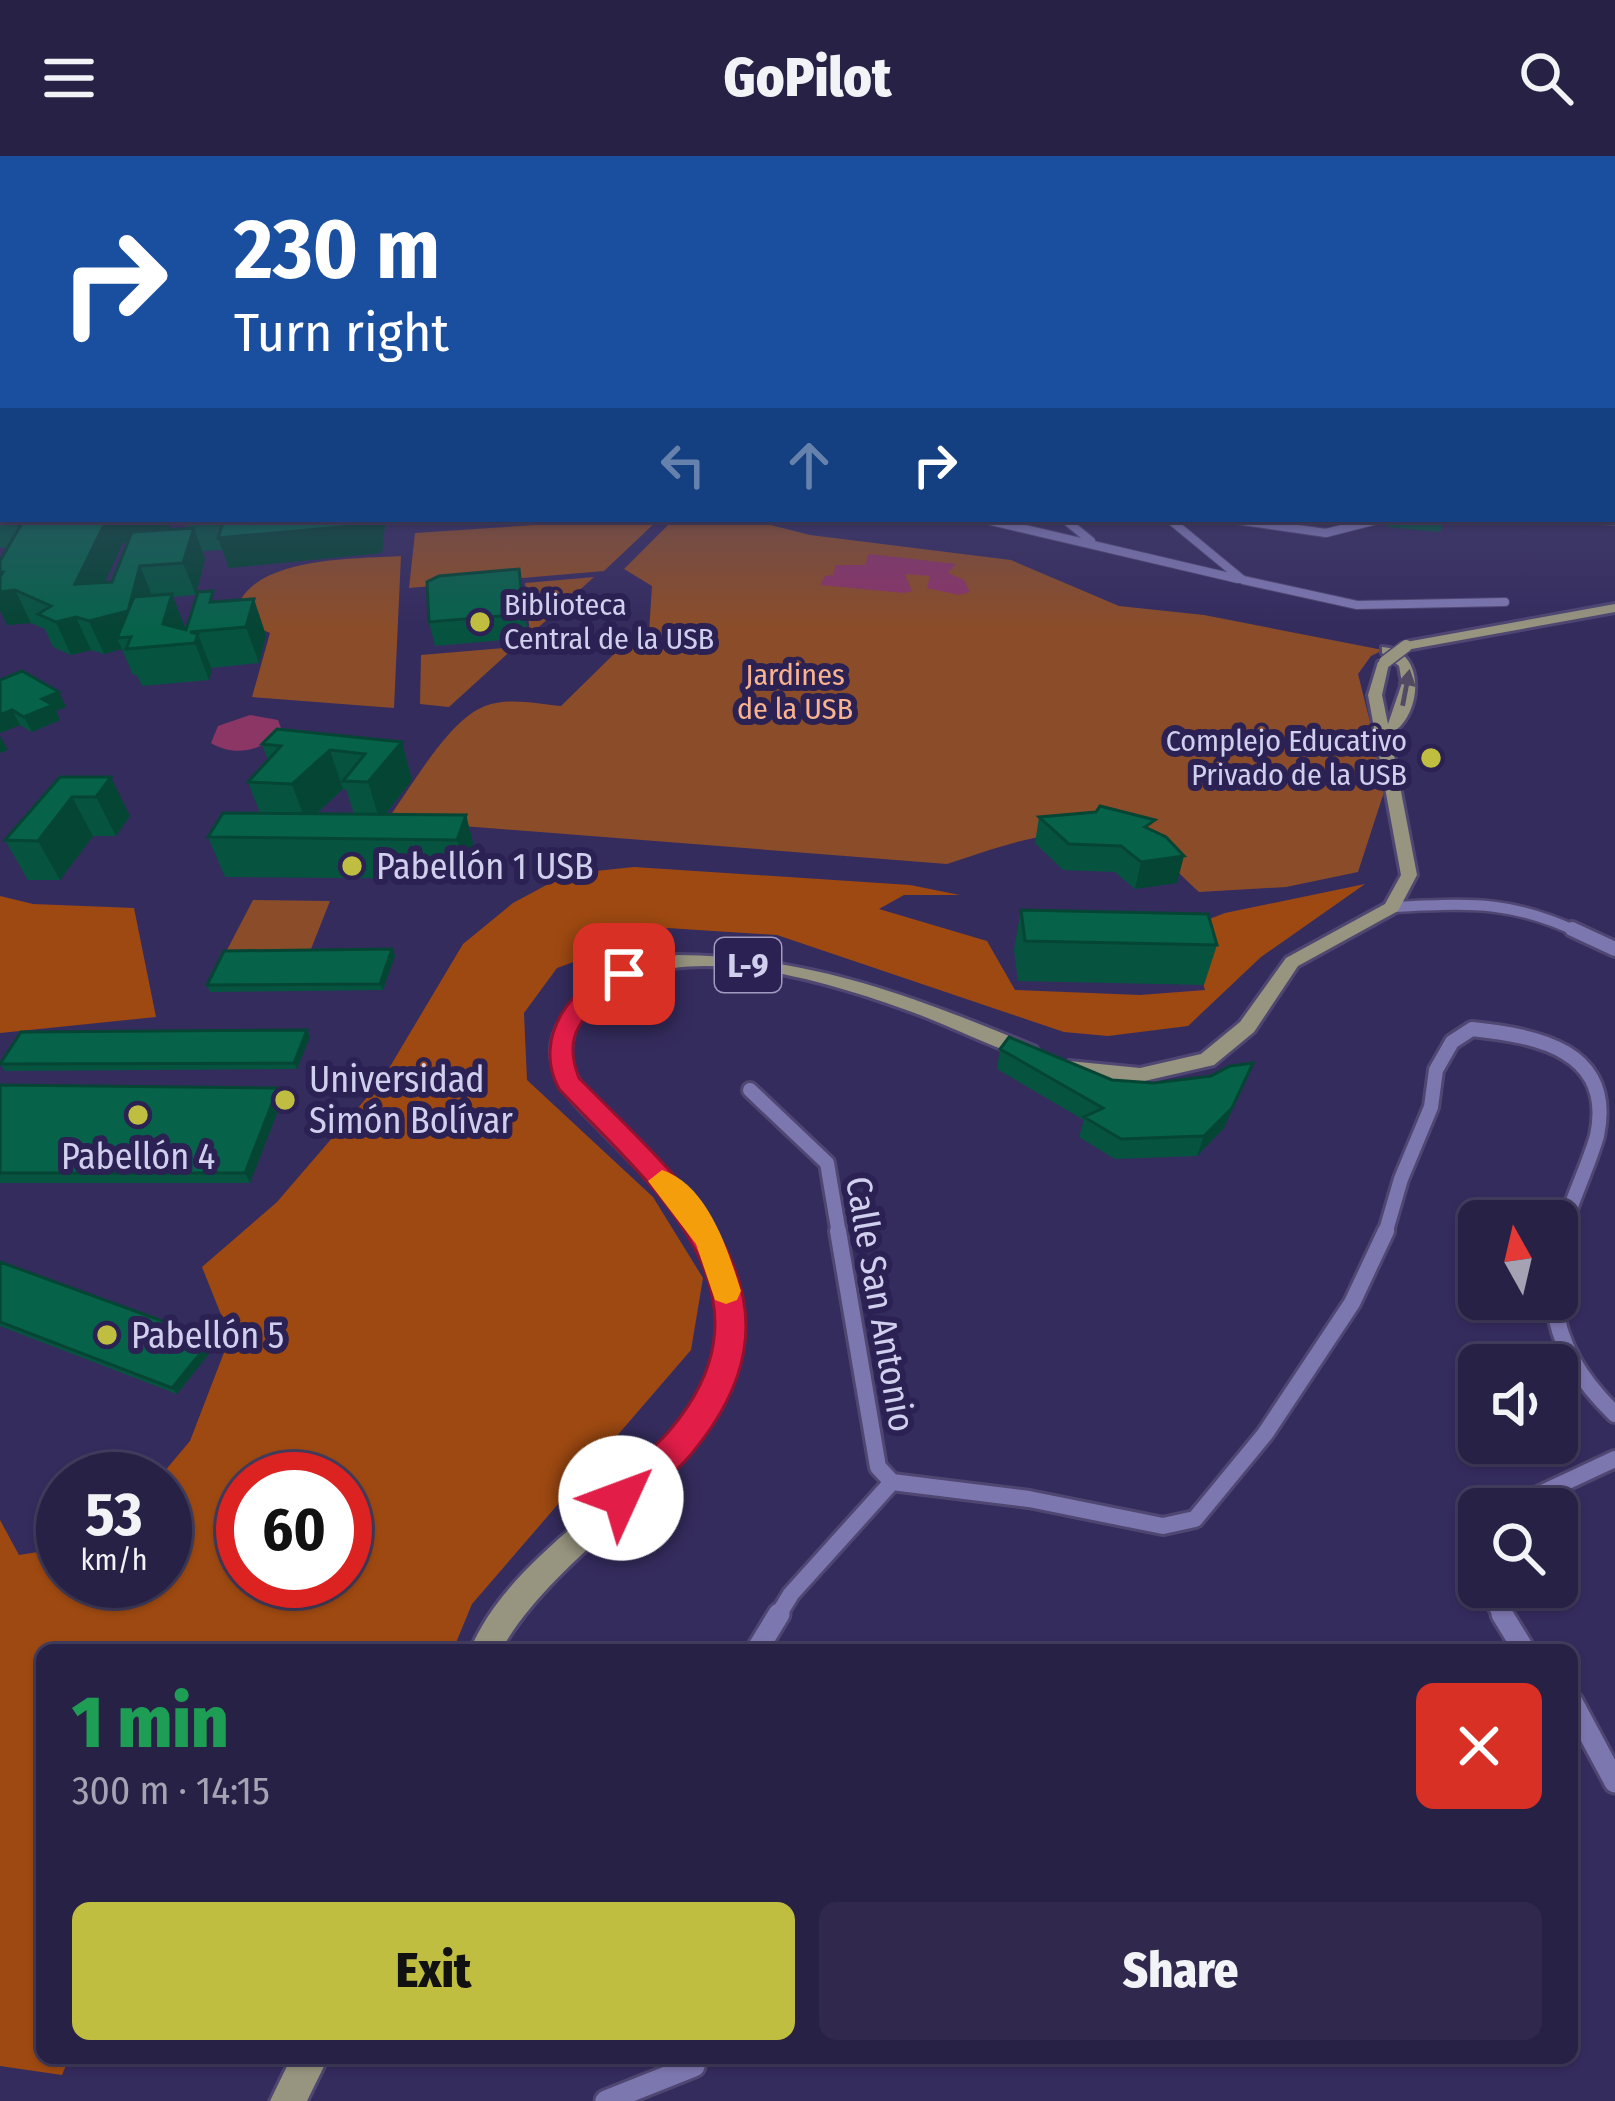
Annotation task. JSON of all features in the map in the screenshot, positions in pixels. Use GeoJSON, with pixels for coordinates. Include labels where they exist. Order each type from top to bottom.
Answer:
{"type":"FeatureCollection","features":[{"type":"Feature","properties":{"kind":"main road"},"geometry":{"type":"LineString","coordinates":[[1386,651],[1615,608]]}},
{"type":"Feature","properties":{"kind":"main road"},"geometry":{"type":"LineString","coordinates":[[1386,651],[1460,636]]}},
{"type":"Feature","properties":{"kind":"main road"},"geometry":{"type":"LineString","coordinates":[[1386,651],[1375,695],[1409,875],[1392,908]]}},
{"type":"Feature","properties":{"kind":"main road"},"geometry":{"type":"LineString","coordinates":[[1385,731],[1395,725],[1411,675],[1407,663],[1386,651]]}},
{"type":"Feature","properties":{"kind":"main road","name":"L-9"},"geometry":{"type":"LineString","coordinates":[[488,1644],[513,1602],[540,1572],[682,1441],[722,1373],[730,1344],[727,1294],[710,1241],[690,1209],[568,1082],[561,1065],[566,1026],[597,988],[643,968],[680,962],[803,971],[865,988],[1060,1065],[1140,1075],[1207,1060],[1229,1046],[1292,962],[1392,908]]}},
{"type":"Feature","properties":{"kind":"main road"},"geometry":{"type":"LineString","coordinates":[[288,2101],[307,2064]]}},
{"type":"Feature","properties":{"kind":"street"},"geometry":{"type":"LineString","coordinates":[[995,522],[1357,605],[1505,602]]}},
{"type":"Feature","properties":{"kind":"street"},"geometry":{"type":"LineString","coordinates":[[1068,522],[1094,544]]}},
{"type":"Feature","properties":{"kind":"street"},"geometry":{"type":"LineString","coordinates":[[1173,522],[1244,580]]}},
{"type":"Feature","properties":{"kind":"street"},"geometry":{"type":"LineString","coordinates":[[1246,522],[1315,534],[1363,529],[1376,522]]}},
{"type":"Feature","properties":{"kind":"street"},"geometry":{"type":"LineString","coordinates":[[1392,908],[1474,904],[1533,911],[1615,949]]}},
{"type":"Feature","properties":{"kind":"street"},"geometry":{"type":"LineString","coordinates":[[761,1644],[790,1594],[892,1482],[1029,1499],[1163,1526],[1196,1519],[1265,1434],[1352,1303],[1393,1217],[1401,1179],[1431,1107],[1436,1070],[1452,1042],[1472,1029],[1552,1043],[1575,1056],[1600,1085],[1602,1111],[1573,1200]]}},
{"type":"Feature","properties":{"kind":"street","name":"Calle San Antonio"},"geometry":{"type":"LineString","coordinates":[[750,1090],[827,1163],[878,1467],[892,1482]]}},
{"type":"Feature","properties":{"kind":"street"},"geometry":{"type":"LineString","coordinates":[[1556,1320],[1558,1337],[1572,1364],[1615,1414]]}},
{"type":"Feature","properties":{"kind":"street"},"geometry":{"type":"LineString","coordinates":[[1553,1488],[1615,1459]]}},
{"type":"Feature","properties":{"kind":"street"},"geometry":{"type":"LineString","coordinates":[[1498,1608],[1520,1644]]}},
{"type":"Feature","properties":{"kind":"street"},"geometry":{"type":"LineString","coordinates":[[1578,1713],[1615,1782]]}},
{"type":"Feature","properties":{"kind":"street"},"geometry":{"type":"LineString","coordinates":[[606,2101],[694,2064]]}},
{"type":"Feature","properties":{"kind":"green space"},"geometry":{"type":"Polygon","coordinates":[[[656,522],[604,571],[409,588],[415,533],[656,522]]]}},
{"type":"Feature","properties":{"kind":"green space","name":"Jardines de la USB"},"geometry":{"type":"Polygon","coordinates":[[[671,522],[759,522],[810,535],[1011,560],[1119,606],[1204,615],[1383,650],[1371,656],[1358,674],[1386,786],[1358,872],[1286,887],[1199,892],[1150,847],[1128,836],[1103,832],[1049,835],[947,864],[387,820],[444,740],[471,714],[504,702],[561,706],[613,655],[649,632],[652,586],[624,569],[671,522]]]}},
{"type":"Feature","properties":{"kind":"green space"},"geometry":{"type":"Polygon","coordinates":[[[401,556],[394,708],[252,697],[270,633],[249,624],[237,608],[247,591],[285,569],[401,556]]]}},
{"type":"Feature","properties":{"kind":"green space"},"geometry":{"type":"Polygon","coordinates":[[[594,577],[530,635],[525,583],[594,577]]]}},
{"type":"Feature","properties":{"kind":"green space"},"geometry":{"type":"Polygon","coordinates":[[[515,647],[449,707],[420,704],[421,655],[515,647]]]}},
{"type":"Feature","properties":{"kind":"green space"},"geometry":{"type":"Polygon","coordinates":[[[253,900],[330,901],[311,949],[227,950],[253,900]]]}},
{"type":"Feature","properties":{"kind":"shaded area"},"geometry":{"type":"Polygon","coordinates":[[[869,554],[956,564],[948,573],[964,580],[970,592],[959,595],[927,588],[930,576],[905,574],[912,591],[904,593],[820,585],[825,576],[833,575],[836,565],[865,565],[869,554]]]}},
{"type":"Feature","properties":{"kind":"shaded area"},"geometry":{"type":"Polygon","coordinates":[[[250,715],[278,720],[282,731],[249,750],[211,743],[218,726],[250,715]]]}},
{"type":"Feature","properties":{"kind":"shaded area"},"geometry":{"type":"Polygon","coordinates":[[[634,867],[910,885],[960,895],[904,895],[879,909],[987,941],[1015,990],[1140,995],[1205,990],[1186,928],[1225,913],[1365,884],[1261,957],[1188,1026],[1108,1036],[1064,1032],[777,935],[667,928],[557,968],[524,1013],[527,1080],[653,1197],[703,1278],[691,1350],[472,1604],[455,1644],[36,1644],[36,2064],[67,2064],[62,2075],[0,2066],[0,1520],[19,1555],[36,1552],[36,1608],[192,1608],[192,1452],[181,1452],[190,1441],[230,1337],[202,1267],[277,1202],[382,1080],[463,944],[513,903],[567,874],[634,867]]]}},
{"type":"Feature","properties":{"kind":"shaded area"},"geometry":{"type":"Polygon","coordinates":[[[0,896],[33,904],[134,908],[156,1017],[0,1033],[0,896]]]}},
{"type":"Feature","properties":{"kind":"building"},"geometry":{"type":"Polygon","coordinates":[[[106,522],[75,584],[112,582],[132,532],[194,528],[183,563],[140,566],[128,611],[89,621],[76,617],[56,622],[38,614],[51,606],[15,590],[0,592],[0,561],[22,523],[106,522]]]}},
{"type":"Feature","properties":{"kind":"building"},"geometry":{"type":"Polygon","coordinates":[[[223,522],[375,522],[375,524],[218,538],[223,522]]]}},
{"type":"Feature","properties":{"kind":"building"},"geometry":{"type":"Polygon","coordinates":[[[519,569],[524,614],[429,622],[427,582],[439,576],[519,569]]]}},
{"type":"Feature","properties":{"kind":"building"},"geometry":{"type":"Polygon","coordinates":[[[213,591],[210,602],[254,599],[246,627],[190,632],[198,634],[195,643],[126,649],[131,637],[117,638],[134,597],[172,594],[163,624],[186,630],[198,592],[213,591]]]}},
{"type":"Feature","properties":{"kind":"building"},"geometry":{"type":"Polygon","coordinates":[[[22,671],[59,692],[42,699],[53,705],[24,717],[12,710],[0,715],[0,680],[22,671]]]}},
{"type":"Feature","properties":{"kind":"building"},"geometry":{"type":"Polygon","coordinates":[[[277,729],[402,742],[368,782],[343,781],[365,754],[330,750],[292,784],[248,782],[281,746],[262,744],[277,729]]]}},
{"type":"Feature","properties":{"kind":"building"},"geometry":{"type":"Polygon","coordinates":[[[60,777],[111,777],[96,797],[72,797],[38,841],[5,840],[60,777]]]}},
{"type":"Feature","properties":{"kind":"building"},"geometry":{"type":"Polygon","coordinates":[[[1100,806],[1155,820],[1145,827],[1166,837],[1184,856],[1141,862],[1121,846],[1069,844],[1039,817],[1096,812],[1100,806]]]}},
{"type":"Feature","properties":{"kind":"building"},"geometry":{"type":"Polygon","coordinates":[[[223,813],[466,815],[457,840],[208,837],[223,813]]]}},
{"type":"Feature","properties":{"kind":"building"},"geometry":{"type":"Polygon","coordinates":[[[1021,910],[1208,914],[1217,945],[1025,941],[1021,910]]]}},
{"type":"Feature","properties":{"kind":"building"},"geometry":{"type":"Polygon","coordinates":[[[392,949],[380,984],[207,985],[224,951],[392,949]]]}},
{"type":"Feature","properties":{"kind":"building"},"geometry":{"type":"Polygon","coordinates":[[[307,1030],[294,1063],[0,1064],[21,1032],[307,1030]]]}},
{"type":"Feature","properties":{"kind":"building"},"geometry":{"type":"Polygon","coordinates":[[[1009,1037],[1112,1080],[1154,1083],[1211,1076],[1230,1066],[1253,1063],[1232,1108],[1204,1136],[1121,1139],[1084,1117],[1103,1108],[1000,1049],[1009,1037]]]}},
{"type":"Feature","properties":{"kind":"building"},"geometry":{"type":"Polygon","coordinates":[[[0,1085],[278,1088],[245,1173],[0,1173],[0,1085]]]}},
{"type":"Feature","properties":{"kind":"building","name":"Pabellón 5"},"geometry":{"type":"Polygon","coordinates":[[[0,1262],[212,1339],[172,1388],[0,1322],[0,1262]]]}},
{"type":"Feature","properties":{"kind":"slow traffic"},"geometry":{"type":"LineString","coordinates":[[662,1181],[690,1209],[710,1241],[726,1291]]}},
{"type":"Feature","properties":{"kind":"place","name":"Biblioteca Central de la USB"},"geometry":{"type":"Point","coordinates":[480,622]}},
{"type":"Feature","properties":{"kind":"place","name":"Complejo Educativo Privado de la USB"},"geometry":{"type":"Point","coordinates":[1431,758]}},
{"type":"Feature","properties":{"kind":"place","name":"Pabellón 1 USB"},"geometry":{"type":"Point","coordinates":[352,866]}},
{"type":"Feature","properties":{"kind":"place","name":"Universidad Simón Bolívar"},"geometry":{"type":"Point","coordinates":[285,1100]}},
{"type":"Feature","properties":{"kind":"place","name":"Pabellón 4"},"geometry":{"type":"Point","coordinates":[138,1115]}},
{"type":"Feature","properties":{"kind":"place","name":"Pabellón 5"},"geometry":{"type":"Point","coordinates":[107,1335]}},
{"type":"Feature","properties":{"kind":"route"},"geometry":{"type":"LineString","coordinates":[[621,1498],[682,1441],[722,1373],[730,1344],[724,1278],[710,1241],[690,1209],[568,1082],[561,1065],[561,1044],[575,1011],[597,988],[624,974]]}}]}
